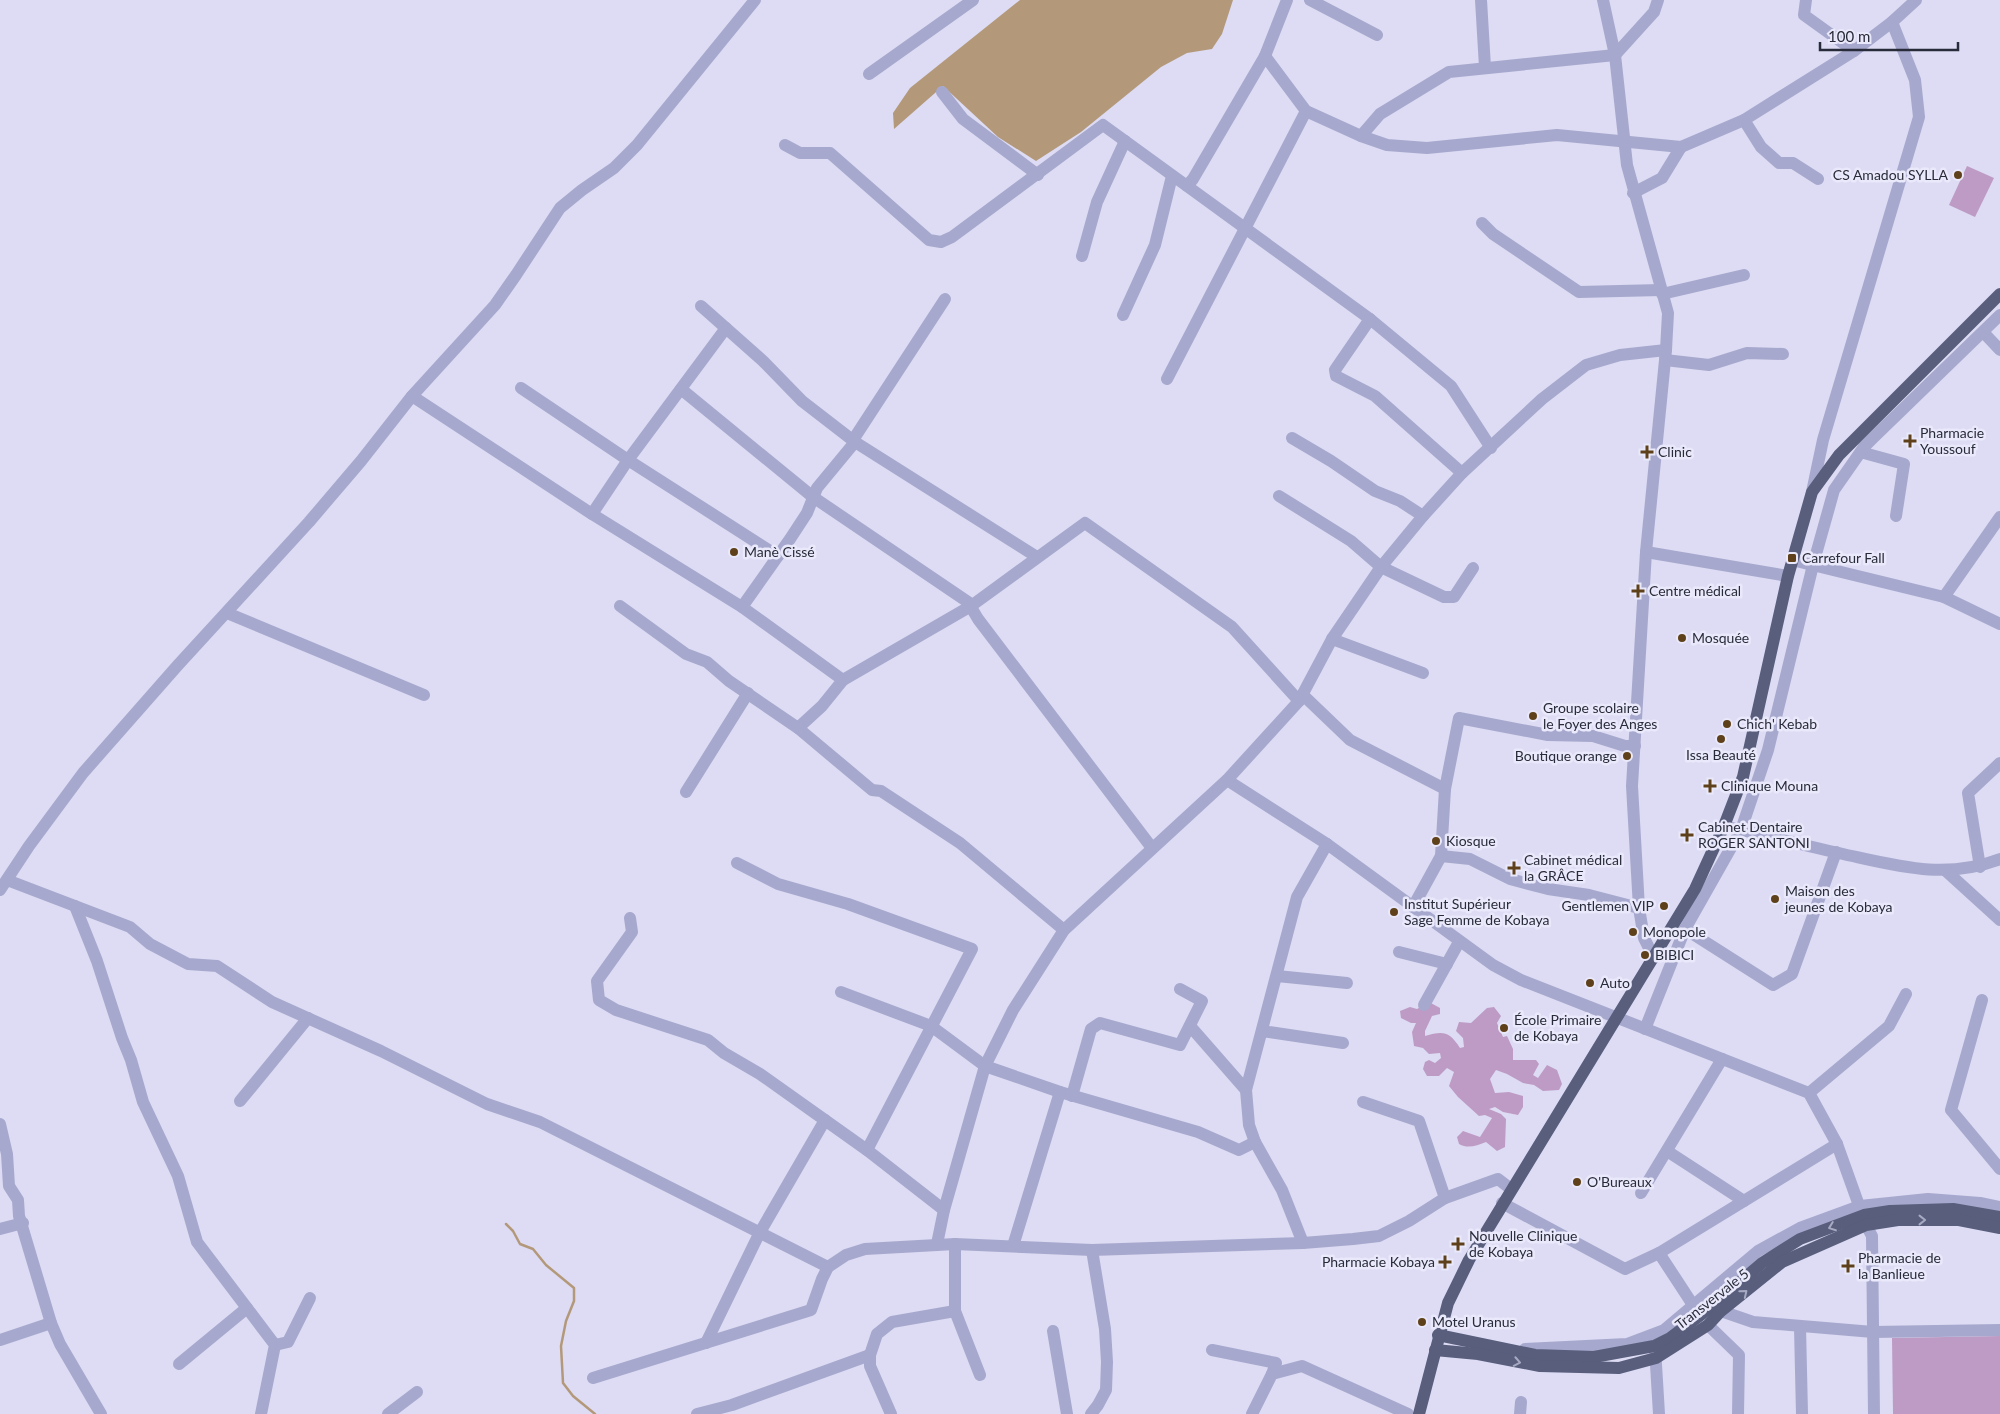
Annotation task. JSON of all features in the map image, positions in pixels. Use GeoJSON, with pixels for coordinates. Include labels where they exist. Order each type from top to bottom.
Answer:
{"type":"FeatureCollection","features":[{"type":"Feature","properties":{"kind":"main road"},"geometry":{"type":"LineString","coordinates":[[1419,1414],[1438,1335],[1448,1303],[1469,1260],[1695,889],[1724,826],[1743,777],[1788,576],[1812,492],[1839,455],[1867,438],[2000,294]]}},
{"type":"Feature","properties":{"kind":"main road","name":"Transvervale 5"},"geometry":{"type":"LineString","coordinates":[[1438,1335],[1481,1345],[1536,1354],[1594,1358],[1655,1352],[1762,1263],[1800,1239],[1863,1215],[1890,1211],[1953,1209],[2000,1217]]}},
{"type":"Feature","properties":{"kind":"main road","name":"Transvervale 5"},"geometry":{"type":"LineString","coordinates":[[1435,1350],[1478,1354],[1550,1366],[1619,1368],[1708,1325],[1721,1311],[1782,1262],[1863,1215],[1898,1220],[1959,1220],[2000,1228]]}},
{"type":"Feature","properties":{"kind":"street"},"geometry":{"type":"LineString","coordinates":[[755,0],[637,145],[614,168],[560,208],[495,305],[412,396],[355,468],[83,773],[4,885],[75,906],[130,927],[150,944],[188,964],[217,966],[272,1002],[487,1104],[540,1122],[759,1234],[828,1267]]}},
{"type":"Feature","properties":{"kind":"street"},"geometry":{"type":"LineString","coordinates":[[869,74],[973,0]]}},
{"type":"Feature","properties":{"kind":"street"},"geometry":{"type":"LineString","coordinates":[[1187,186],[1194,179],[1265,56],[1287,0]]}},
{"type":"Feature","properties":{"kind":"street"},"geometry":{"type":"LineString","coordinates":[[1310,0],[1377,35]]}},
{"type":"Feature","properties":{"kind":"street"},"geometry":{"type":"LineString","coordinates":[[1481,0],[1485,67]]}},
{"type":"Feature","properties":{"kind":"street"},"geometry":{"type":"LineString","coordinates":[[1603,0],[1615,55],[1627,165],[1633,193],[1668,313],[1666,355],[1646,552],[1632,786],[1639,908],[1644,938],[1654,958]]}},
{"type":"Feature","properties":{"kind":"street"},"geometry":{"type":"LineString","coordinates":[[1361,136],[1380,114],[1449,72],[1615,55],[1654,12],[1658,0]]}},
{"type":"Feature","properties":{"kind":"street"},"geometry":{"type":"LineString","coordinates":[[1806,0],[1804,15],[1854,50]]}},
{"type":"Feature","properties":{"kind":"street"},"geometry":{"type":"LineString","coordinates":[[1265,56],[1306,111],[1361,136],[1387,145],[1427,148],[1557,134],[1680,147],[1744,120],[1854,50],[1892,22],[1916,0]]}},
{"type":"Feature","properties":{"kind":"street"},"geometry":{"type":"LineString","coordinates":[[1812,492],[1823,440],[1919,117],[1915,80],[1892,22]]}},
{"type":"Feature","properties":{"kind":"street"},"geometry":{"type":"LineString","coordinates":[[942,92],[963,119],[1038,175]]}},
{"type":"Feature","properties":{"kind":"street"},"geometry":{"type":"LineString","coordinates":[[1167,379],[1306,111]]}},
{"type":"Feature","properties":{"kind":"street"},"geometry":{"type":"LineString","coordinates":[[1744,120],[1761,146],[1779,163],[1793,163],[1818,179]]}},
{"type":"Feature","properties":{"kind":"street"},"geometry":{"type":"LineString","coordinates":[[785,146],[800,153],[830,153],[929,240],[941,242],[952,237],[1038,175],[1099,127],[1103,125],[1108,127],[1244,229],[1370,319],[1451,386],[1491,448]]}},
{"type":"Feature","properties":{"kind":"street"},"geometry":{"type":"LineString","coordinates":[[1082,256],[1097,202],[1125,141]]}},
{"type":"Feature","properties":{"kind":"street"},"geometry":{"type":"LineString","coordinates":[[1633,193],[1662,178],[1680,147]]}},
{"type":"Feature","properties":{"kind":"street"},"geometry":{"type":"LineString","coordinates":[[1123,315],[1155,246],[1172,176]]}},
{"type":"Feature","properties":{"kind":"street"},"geometry":{"type":"LineString","coordinates":[[1482,223],[1493,234],[1579,292],[1661,292],[1744,275]]}},
{"type":"Feature","properties":{"kind":"street"},"geometry":{"type":"LineString","coordinates":[[742,607],[807,513],[817,488],[854,441],[945,299]]}},
{"type":"Feature","properties":{"kind":"street"},"geometry":{"type":"LineString","coordinates":[[701,306],[763,361],[802,401],[854,441],[1037,557]]}},
{"type":"Feature","properties":{"kind":"street"},"geometry":{"type":"LineString","coordinates":[[1645,1030],[1685,929],[1741,830],[1768,750],[1813,565],[1834,490],[1867,438],[2000,315]]}},
{"type":"Feature","properties":{"kind":"street"},"geometry":{"type":"LineString","coordinates":[[1370,319],[1335,370],[1336,376],[1376,396],[1462,472]]}},
{"type":"Feature","properties":{"kind":"street"},"geometry":{"type":"LineString","coordinates":[[592,514],[628,460],[726,328]]}},
{"type":"Feature","properties":{"kind":"street"},"geometry":{"type":"LineString","coordinates":[[1983,332],[2000,350]]}},
{"type":"Feature","properties":{"kind":"street"},"geometry":{"type":"LineString","coordinates":[[937,1244],[944,1210],[985,1066],[1013,1010],[1064,930],[1227,780],[1301,698],[1332,639],[1381,567],[1422,516],[1462,472],[1491,448],[1542,399],[1586,365],[1620,355],[1666,355],[1709,365],[1747,353],[1783,354]]}},
{"type":"Feature","properties":{"kind":"street"},"geometry":{"type":"LineString","coordinates":[[521,388],[628,460],[778,556]]}},
{"type":"Feature","properties":{"kind":"street"},"geometry":{"type":"LineString","coordinates":[[681,389],[814,497],[968,602],[978,619],[1152,848]]}},
{"type":"Feature","properties":{"kind":"street"},"geometry":{"type":"LineString","coordinates":[[412,396],[592,514],[742,607],[843,680]]}},
{"type":"Feature","properties":{"kind":"street"},"geometry":{"type":"LineString","coordinates":[[1292,438],[1331,460],[1375,491],[1400,501],[1422,516]]}},
{"type":"Feature","properties":{"kind":"street"},"geometry":{"type":"LineString","coordinates":[[1867,438],[1864,453],[1904,464],[1896,516]]}},
{"type":"Feature","properties":{"kind":"street"},"geometry":{"type":"LineString","coordinates":[[1279,496],[1351,541],[1381,567],[1444,597],[1454,597],[1474,568]]}},
{"type":"Feature","properties":{"kind":"street"},"geometry":{"type":"LineString","coordinates":[[1944,597],[2000,517]]}},
{"type":"Feature","properties":{"kind":"street"},"geometry":{"type":"LineString","coordinates":[[798,728],[822,706],[843,680],[971,606],[1085,523],[1232,627],[1301,698],[1350,740],[1445,789]]}},
{"type":"Feature","properties":{"kind":"street"},"geometry":{"type":"LineString","coordinates":[[1646,552],[1788,576]]}},
{"type":"Feature","properties":{"kind":"street"},"geometry":{"type":"LineString","coordinates":[[1792,560],[1944,597],[2000,624]]}},
{"type":"Feature","properties":{"kind":"street"},"geometry":{"type":"LineString","coordinates":[[620,606],[686,654],[707,662],[729,681],[798,728],[872,790],[880,791],[960,843],[1064,930]]}},
{"type":"Feature","properties":{"kind":"street"},"geometry":{"type":"LineString","coordinates":[[227,613],[424,695]]}},
{"type":"Feature","properties":{"kind":"street"},"geometry":{"type":"LineString","coordinates":[[1332,639],[1423,672]]}},
{"type":"Feature","properties":{"kind":"street"},"geometry":{"type":"LineString","coordinates":[[686,792],[748,693]]}},
{"type":"Feature","properties":{"kind":"street"},"geometry":{"type":"LineString","coordinates":[[1413,907],[1441,856],[1445,789],[1459,718],[1548,735],[1593,736],[1625,746],[1634,746]]}},
{"type":"Feature","properties":{"kind":"street"},"geometry":{"type":"LineString","coordinates":[[1980,867],[1968,793],[2000,763]]}},
{"type":"Feature","properties":{"kind":"street"},"geometry":{"type":"LineString","coordinates":[[1227,780],[1327,844],[1493,965],[1521,980],[1809,1093],[1837,1144],[1872,1236],[1874,1414]]}},
{"type":"Feature","properties":{"kind":"street"},"geometry":{"type":"LineString","coordinates":[[1724,826],[1913,870],[1980,867],[2000,859]]}},
{"type":"Feature","properties":{"kind":"street"},"geometry":{"type":"LineString","coordinates":[[1303,1242],[1282,1190],[1255,1142],[1249,1125],[1246,1090],[1298,897],[1327,844]]}},
{"type":"Feature","properties":{"kind":"street"},"geometry":{"type":"LineString","coordinates":[[1685,929],[1773,984],[1792,974],[1836,852]]}},
{"type":"Feature","properties":{"kind":"street"},"geometry":{"type":"LineString","coordinates":[[1441,856],[1470,860],[1510,879],[1548,889],[1589,895],[1639,908]]}},
{"type":"Feature","properties":{"kind":"street"},"geometry":{"type":"LineString","coordinates":[[737,863],[778,884],[848,904],[972,949],[867,1150]]}},
{"type":"Feature","properties":{"kind":"street"},"geometry":{"type":"LineString","coordinates":[[1945,870],[2000,920]]}},
{"type":"Feature","properties":{"kind":"street"},"geometry":{"type":"LineString","coordinates":[[75,906],[97,961],[131,1060],[143,1102],[178,1176],[197,1242],[275,1345],[261,1414]]}},
{"type":"Feature","properties":{"kind":"street"},"geometry":{"type":"LineString","coordinates":[[630,918],[632,932],[597,982],[600,1000],[616,1010],[708,1040],[724,1053],[760,1074],[867,1150],[944,1210]]}},
{"type":"Feature","properties":{"kind":"street"},"geometry":{"type":"LineString","coordinates":[[1424,1005],[1459,942]]}},
{"type":"Feature","properties":{"kind":"street"},"geometry":{"type":"LineString","coordinates":[[1399,952],[1447,964]]}},
{"type":"Feature","properties":{"kind":"street"},"geometry":{"type":"LineString","coordinates":[[1277,976],[1347,983]]}},
{"type":"Feature","properties":{"kind":"street"},"geometry":{"type":"LineString","coordinates":[[1072,1096],[1091,1029],[1100,1023],[1180,1045],[1202,1001],[1180,989]]}},
{"type":"Feature","properties":{"kind":"street"},"geometry":{"type":"LineString","coordinates":[[841,992],[931,1026],[985,1066],[1072,1096],[1198,1132],[1239,1150],[1255,1142]]}},
{"type":"Feature","properties":{"kind":"street"},"geometry":{"type":"LineString","coordinates":[[1809,1093],[1889,1026],[1906,994]]}},
{"type":"Feature","properties":{"kind":"street"},"geometry":{"type":"LineString","coordinates":[[1982,1000],[1951,1110],[2000,1170]]}},
{"type":"Feature","properties":{"kind":"street"},"geometry":{"type":"LineString","coordinates":[[240,1101],[308,1018]]}},
{"type":"Feature","properties":{"kind":"street"},"geometry":{"type":"LineString","coordinates":[[1190,1026],[1246,1090]]}},
{"type":"Feature","properties":{"kind":"street"},"geometry":{"type":"LineString","coordinates":[[1262,1031],[1343,1044]]}},
{"type":"Feature","properties":{"kind":"street"},"geometry":{"type":"LineString","coordinates":[[1641,1193],[1722,1059]]}},
{"type":"Feature","properties":{"kind":"street"},"geometry":{"type":"LineString","coordinates":[[1013,1246],[1060,1092]]}},
{"type":"Feature","properties":{"kind":"street"},"geometry":{"type":"LineString","coordinates":[[1363,1102],[1419,1121],[1445,1198]]}},
{"type":"Feature","properties":{"kind":"street"},"geometry":{"type":"LineString","coordinates":[[706,1343],[759,1234],[825,1120]]}},
{"type":"Feature","properties":{"kind":"street"},"geometry":{"type":"LineString","coordinates":[[0,1124],[7,1154],[9,1186],[18,1200],[20,1216],[51,1323],[60,1344],[101,1414]]}},
{"type":"Feature","properties":{"kind":"street"},"geometry":{"type":"LineString","coordinates":[[1502,1203],[1625,1270],[1659,1253],[1837,1144]]}},
{"type":"Feature","properties":{"kind":"street"},"geometry":{"type":"LineString","coordinates":[[1667,1151],[1744,1201]]}},
{"type":"Feature","properties":{"kind":"street"},"geometry":{"type":"LineString","coordinates":[[593,1378],[812,1310],[828,1267],[846,1255],[865,1249],[955,1244],[1092,1250],[1303,1242],[1379,1236],[1409,1221],[1445,1198],[1498,1179],[1511,1189]]}},
{"type":"Feature","properties":{"kind":"street","name":"Transvervale 5"},"geometry":{"type":"LineString","coordinates":[[1481,1345],[1531,1349],[1627,1344],[1664,1330],[1758,1251],[1800,1228],[1928,1199],[1980,1203],[2000,1207]]}},
{"type":"Feature","properties":{"kind":"street"},"geometry":{"type":"LineString","coordinates":[[0,1229],[22,1223]]}},
{"type":"Feature","properties":{"kind":"street"},"geometry":{"type":"LineString","coordinates":[[955,1244],[955,1311],[980,1375]]}},
{"type":"Feature","properties":{"kind":"street"},"geometry":{"type":"LineString","coordinates":[[1091,1414],[1098,1406],[1106,1390],[1107,1362],[1105,1329],[1092,1250]]}},
{"type":"Feature","properties":{"kind":"street"},"geometry":{"type":"LineString","coordinates":[[1659,1253],[1693,1305]]}},
{"type":"Feature","properties":{"kind":"street"},"geometry":{"type":"LineString","coordinates":[[275,1345],[288,1342],[310,1298]]}},
{"type":"Feature","properties":{"kind":"street"},"geometry":{"type":"LineString","coordinates":[[179,1364],[248,1308]]}},
{"type":"Feature","properties":{"kind":"street"},"geometry":{"type":"LineString","coordinates":[[891,1414],[870,1366],[870,1355],[877,1334],[892,1322],[955,1311]]}},
{"type":"Feature","properties":{"kind":"street"},"geometry":{"type":"LineString","coordinates":[[1721,1311],[1753,1322],[1873,1332],[2000,1330]]}},
{"type":"Feature","properties":{"kind":"street"},"geometry":{"type":"LineString","coordinates":[[0,1340],[51,1323]]}},
{"type":"Feature","properties":{"kind":"street"},"geometry":{"type":"LineString","coordinates":[[1708,1325],[1739,1355],[1738,1414]]}},
{"type":"Feature","properties":{"kind":"street"},"geometry":{"type":"LineString","coordinates":[[1800,1327],[1802,1414]]}},
{"type":"Feature","properties":{"kind":"street"},"geometry":{"type":"LineString","coordinates":[[1053,1331],[1067,1414]]}},
{"type":"Feature","properties":{"kind":"street"},"geometry":{"type":"LineString","coordinates":[[1212,1350],[1276,1363],[1252,1414]]}},
{"type":"Feature","properties":{"kind":"street"},"geometry":{"type":"LineString","coordinates":[[1655,1352],[1659,1414]]}},
{"type":"Feature","properties":{"kind":"street"},"geometry":{"type":"LineString","coordinates":[[697,1414],[732,1405],[870,1355]]}},
{"type":"Feature","properties":{"kind":"street"},"geometry":{"type":"LineString","coordinates":[[1272,1374],[1302,1366],[1408,1414]]}},
{"type":"Feature","properties":{"kind":"street"},"geometry":{"type":"LineString","coordinates":[[388,1414],[416,1392]]}},
{"type":"Feature","properties":{"kind":"shaded area"},"geometry":{"type":"Polygon","coordinates":[[[1020,0],[1233,0],[1222,34],[1212,49],[1187,53],[1161,67],[1081,132],[1036,161],[998,137],[943,86],[894,129],[893,113],[910,88],[1020,0]]]}},
{"type":"Feature","properties":{"kind":"shaded area"},"geometry":{"type":"Polygon","coordinates":[[[1967,166],[1994,178],[1975,217],[1949,205],[1967,166]]]}},
{"type":"Feature","properties":{"kind":"shaded area"},"geometry":{"type":"Polygon","coordinates":[[[1429,1002],[1440,1008],[1440,1014],[1432,1016],[1425,1031],[1425,1036],[1437,1033],[1449,1035],[1460,1048],[1464,1047],[1463,1038],[1456,1031],[1459,1022],[1471,1023],[1487,1008],[1494,1007],[1501,1016],[1497,1023],[1503,1037],[1507,1036],[1513,1049],[1513,1060],[1536,1060],[1539,1064],[1533,1075],[1538,1078],[1547,1065],[1557,1070],[1562,1084],[1559,1090],[1543,1091],[1534,1085],[1523,1083],[1496,1070],[1490,1079],[1495,1093],[1509,1092],[1523,1096],[1523,1107],[1518,1115],[1503,1112],[1495,1107],[1489,1109],[1501,1114],[1506,1119],[1505,1147],[1497,1151],[1486,1142],[1469,1147],[1459,1144],[1457,1137],[1463,1131],[1480,1137],[1492,1118],[1485,1115],[1479,1116],[1458,1097],[1449,1086],[1454,1072],[1447,1068],[1439,1076],[1427,1076],[1423,1069],[1425,1062],[1429,1060],[1435,1063],[1441,1058],[1440,1053],[1429,1054],[1423,1048],[1414,1046],[1412,1032],[1416,1023],[1411,1023],[1401,1018],[1400,1011],[1410,1007],[1417,1009],[1429,1002]]]}},
{"type":"Feature","properties":{"kind":"shaded area"},"geometry":{"type":"Polygon","coordinates":[[[2000,1336],[2000,1414],[1893,1414],[1892,1338],[2000,1336]]]}},
{"type":"Feature","properties":{"kind":"waterway"},"geometry":{"type":"LineString","coordinates":[[506,1224],[513,1231],[520,1244],[533,1249],[546,1265],[574,1288],[574,1301],[566,1321],[561,1346],[563,1383],[573,1396],[595,1414]]}},
{"type":"Feature","properties":{"kind":"place","name":"CS Amadou SYLLA"},"geometry":{"type":"Point","coordinates":[1958,175]}},
{"type":"Feature","properties":{"kind":"place","name":"Pharmacie Youssouf"},"geometry":{"type":"Point","coordinates":[1910,441]}},
{"type":"Feature","properties":{"kind":"place","name":"Clinic"},"geometry":{"type":"Point","coordinates":[1647,452]}},
{"type":"Feature","properties":{"kind":"place","name":"Manè Cissé"},"geometry":{"type":"Point","coordinates":[734,552]}},
{"type":"Feature","properties":{"kind":"place","name":"Carrefour Fall"},"geometry":{"type":"Point","coordinates":[1792,558]}},
{"type":"Feature","properties":{"kind":"place","name":"Centre médical"},"geometry":{"type":"Point","coordinates":[1638,591]}},
{"type":"Feature","properties":{"kind":"place","name":"Mosquée"},"geometry":{"type":"Point","coordinates":[1682,638]}},
{"type":"Feature","properties":{"kind":"place","name":"Groupe scolaire le Foyer des Anges"},"geometry":{"type":"Point","coordinates":[1533,716]}},
{"type":"Feature","properties":{"kind":"place","name":"Chich' Kebab"},"geometry":{"type":"Point","coordinates":[1727,724]}},
{"type":"Feature","properties":{"kind":"place","name":"Issa Beauté"},"geometry":{"type":"Point","coordinates":[1721,739]}},
{"type":"Feature","properties":{"kind":"place","name":"Boutique orange"},"geometry":{"type":"Point","coordinates":[1627,756]}},
{"type":"Feature","properties":{"kind":"place","name":"Clinique Mouna"},"geometry":{"type":"Point","coordinates":[1710,786]}},
{"type":"Feature","properties":{"kind":"place","name":"Cabinet Dentaire ROGER SANTONI"},"geometry":{"type":"Point","coordinates":[1687,835]}},
{"type":"Feature","properties":{"kind":"place","name":"Kiosque"},"geometry":{"type":"Point","coordinates":[1436,841]}},
{"type":"Feature","properties":{"kind":"place","name":"Cabinet médical la GRÂCE"},"geometry":{"type":"Point","coordinates":[1514,868]}},
{"type":"Feature","properties":{"kind":"place","name":"Maison des jeunes de Kobaya"},"geometry":{"type":"Point","coordinates":[1775,899]}},
{"type":"Feature","properties":{"kind":"place","name":"Gentlemen VIP"},"geometry":{"type":"Point","coordinates":[1664,906]}},
{"type":"Feature","properties":{"kind":"place","name":"Institut Supérieur Sage Femme de Kobaya"},"geometry":{"type":"Point","coordinates":[1394,912]}},
{"type":"Feature","properties":{"kind":"place","name":"Monopole"},"geometry":{"type":"Point","coordinates":[1633,932]}},
{"type":"Feature","properties":{"kind":"place","name":"BIBICI"},"geometry":{"type":"Point","coordinates":[1645,955]}},
{"type":"Feature","properties":{"kind":"place","name":"Auto"},"geometry":{"type":"Point","coordinates":[1590,983]}},
{"type":"Feature","properties":{"kind":"place","name":"École Primaire de Kobaya"},"geometry":{"type":"Point","coordinates":[1504,1028]}},
{"type":"Feature","properties":{"kind":"place","name":"O'Bureaux"},"geometry":{"type":"Point","coordinates":[1577,1182]}},
{"type":"Feature","properties":{"kind":"place","name":"Nouvelle Clinique de Kobaya"},"geometry":{"type":"Point","coordinates":[1458,1244]}},
{"type":"Feature","properties":{"kind":"place","name":"Pharmacie Kobaya"},"geometry":{"type":"Point","coordinates":[1445,1262]}},
{"type":"Feature","properties":{"kind":"place","name":"Pharmacie de la Banlieue"},"geometry":{"type":"Point","coordinates":[1848,1266]}},
{"type":"Feature","properties":{"kind":"place","name":"Motel Uranus"},"geometry":{"type":"Point","coordinates":[1422,1322]}}]}
